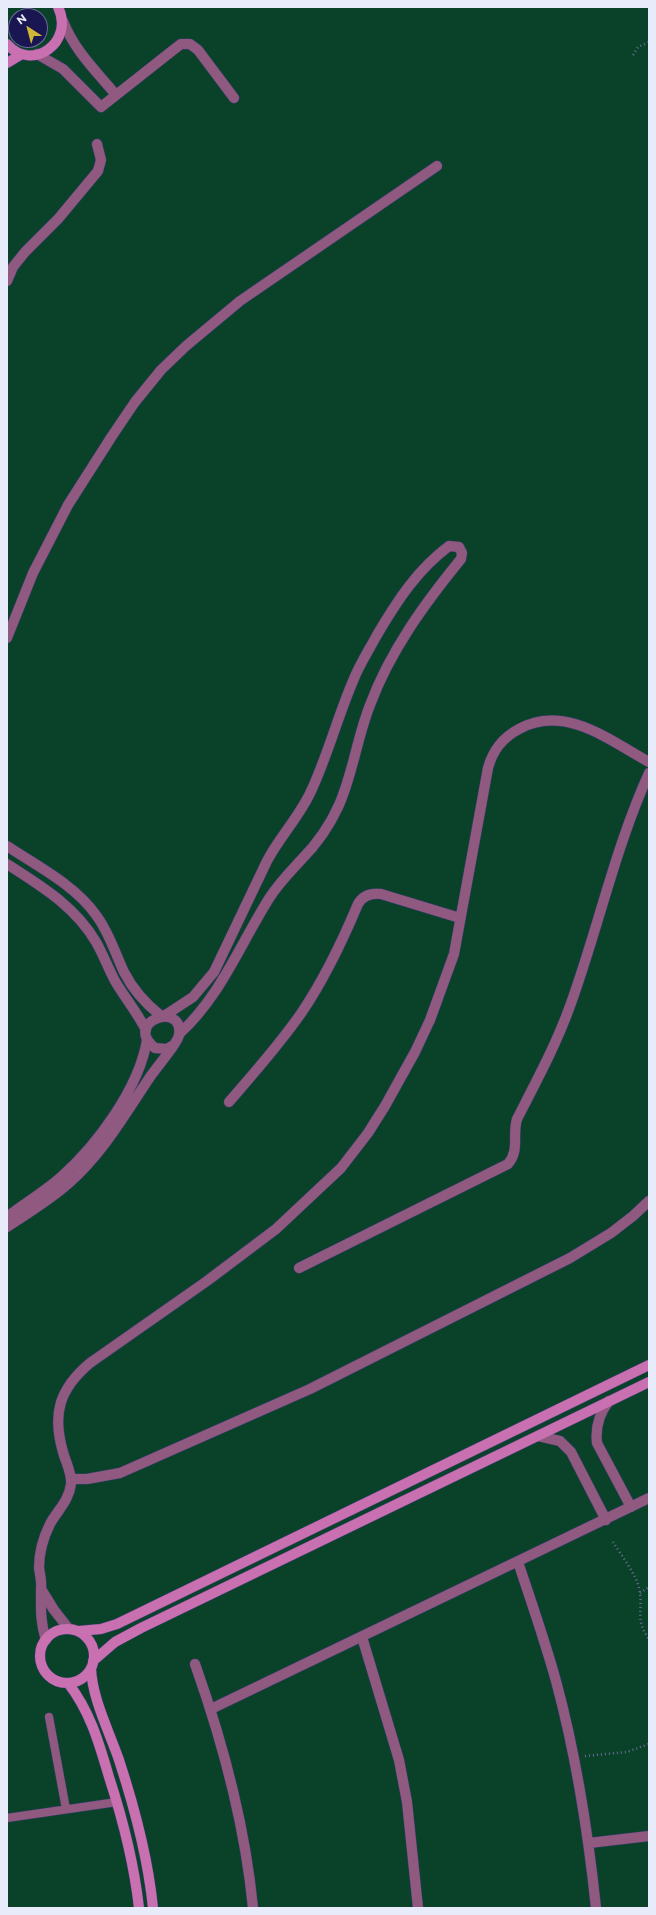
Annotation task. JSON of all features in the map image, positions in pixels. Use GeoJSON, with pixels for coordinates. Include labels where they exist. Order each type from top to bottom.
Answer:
{"type":"FeatureCollection","features":[{"type":"Feature","properties":{"kind":"street"},"geometry":{"type":"LineString","coordinates":[[7,44],[15,51],[22,54],[37,54],[51,48],[60,36],[62,12]]}},
{"type":"Feature","properties":{"kind":"street"},"geometry":{"type":"LineString","coordinates":[[62,12],[77,48],[116,95]]}},
{"type":"Feature","properties":{"kind":"street"},"geometry":{"type":"LineString","coordinates":[[37,54],[63,69],[100,107],[177,47],[186,43],[198,50],[234,98]]}},
{"type":"Feature","properties":{"kind":"street"},"geometry":{"type":"LineString","coordinates":[[7,63],[22,54]]}},
{"type":"Feature","properties":{"kind":"street"},"geometry":{"type":"LineString","coordinates":[[7,281],[13,267],[25,252],[58,219],[98,171],[101,160],[97,144]]}},
{"type":"Feature","properties":{"kind":"street"},"geometry":{"type":"LineString","coordinates":[[7,635],[33,573],[68,506],[135,402],[161,370],[186,346],[240,301],[437,166]]}},
{"type":"Feature","properties":{"kind":"street"},"geometry":{"type":"LineString","coordinates":[[7,1217],[60,1178],[84,1155],[133,1083],[142,1062],[151,1020],[163,1016],[184,1003],[199,991],[220,963],[269,856],[309,795],[353,680],[400,597],[427,564],[449,546],[459,547],[462,553],[461,559],[407,632],[379,683],[362,725],[345,791],[328,826],[316,844],[273,892],[224,979],[200,1014],[179,1034],[175,1043],[154,1070],[111,1135],[84,1168],[54,1196],[7,1227]]}},
{"type":"Feature","properties":{"kind":"street"},"geometry":{"type":"LineString","coordinates":[[46,1640],[40,1619],[41,1589],[39,1568],[42,1543],[50,1524],[66,1500],[71,1479],[60,1438],[58,1422],[59,1406],[63,1394],[69,1383],[90,1363],[276,1229],[341,1168],[384,1106],[415,1052],[435,1007],[454,954],[488,768],[493,752],[515,731],[535,722],[556,720],[571,722],[584,727],[649,762]]}},
{"type":"Feature","properties":{"kind":"street"},"geometry":{"type":"LineString","coordinates":[[299,1268],[508,1164],[512,1160],[516,1149],[514,1131],[517,1119],[551,1051],[570,1007],[624,836],[649,773]]}},
{"type":"Feature","properties":{"kind":"street"},"geometry":{"type":"LineString","coordinates":[[7,846],[68,887],[87,904],[96,914],[107,933],[130,983],[145,1002],[163,1016],[174,1020],[177,1024],[179,1034]]}},
{"type":"Feature","properties":{"kind":"street"},"geometry":{"type":"LineString","coordinates":[[7,864],[54,894],[75,914],[97,943],[115,981],[138,1013],[147,1035],[155,1048],[161,1049],[172,1046]]}},
{"type":"Feature","properties":{"kind":"street"},"geometry":{"type":"LineString","coordinates":[[228,1102],[284,1037],[302,1012],[333,959],[358,904],[363,897],[369,894],[381,894],[460,918]]}},
{"type":"Feature","properties":{"kind":"street"},"geometry":{"type":"LineString","coordinates":[[71,1479],[88,1479],[120,1473],[310,1389],[570,1258],[611,1233],[649,1201]]}},
{"type":"Feature","properties":{"kind":"street"},"geometry":{"type":"LineString","coordinates":[[649,1364],[123,1621],[101,1629],[56,1632],[46,1640],[41,1654],[43,1668],[54,1679],[68,1682],[82,1678],[92,1664],[114,1642],[649,1382]]}},
{"type":"Feature","properties":{"kind":"street"},"geometry":{"type":"LineString","coordinates":[[609,1401],[599,1416],[596,1434],[597,1443],[631,1507]]}},
{"type":"Feature","properties":{"kind":"street"},"geometry":{"type":"LineString","coordinates":[[538,1436],[560,1441],[571,1452],[606,1520]]}},
{"type":"Feature","properties":{"kind":"street"},"geometry":{"type":"LineString","coordinates":[[211,1709],[649,1498]]}},
{"type":"Feature","properties":{"kind":"street"},"geometry":{"type":"LineString","coordinates":[[518,1562],[556,1681],[574,1757],[589,1843],[596,1908]]}},
{"type":"Feature","properties":{"kind":"street"},"geometry":{"type":"LineString","coordinates":[[41,1589],[54,1610],[74,1630],[89,1640],[93,1647],[92,1664],[95,1693],[132,1799],[140,1831],[152,1908]]}},
{"type":"Feature","properties":{"kind":"street"},"geometry":{"type":"LineString","coordinates":[[362,1637],[399,1760],[408,1802],[418,1908]]}},
{"type":"Feature","properties":{"kind":"street"},"geometry":{"type":"LineString","coordinates":[[195,1664],[222,1743],[249,1864],[253,1908]]}},
{"type":"Feature","properties":{"kind":"street"},"geometry":{"type":"LineString","coordinates":[[68,1682],[83,1704],[92,1722],[117,1802],[133,1863],[140,1908]]}},
{"type":"Feature","properties":{"kind":"street"},"geometry":{"type":"LineString","coordinates":[[589,1843],[649,1836]]}},
{"type":"Feature","properties":{"kind":"lane"},"geometry":{"type":"LineString","coordinates":[[49,1717],[66,1809]]}},
{"type":"Feature","properties":{"kind":"lane"},"geometry":{"type":"LineString","coordinates":[[7,1818],[117,1802]]}},
{"type":"Feature","properties":{"kind":"path"},"geometry":{"type":"LineString","coordinates":[[633,55],[638,47],[649,42]]}},
{"type":"Feature","properties":{"kind":"path"},"geometry":{"type":"LineString","coordinates":[[613,1542],[638,1583],[640,1593],[639,1619],[641,1626],[649,1639]]}},
{"type":"Feature","properties":{"kind":"path"},"geometry":{"type":"LineString","coordinates":[[640,1593],[649,1588]]}},
{"type":"Feature","properties":{"kind":"path"},"geometry":{"type":"LineString","coordinates":[[574,1757],[627,1752],[649,1744]]}},
{"type":"Feature","properties":{"kind":"green space"},"geometry":{"type":"Polygon","coordinates":[[[7,7],[649,7],[649,1908],[7,1908],[7,7]]]}}]}
